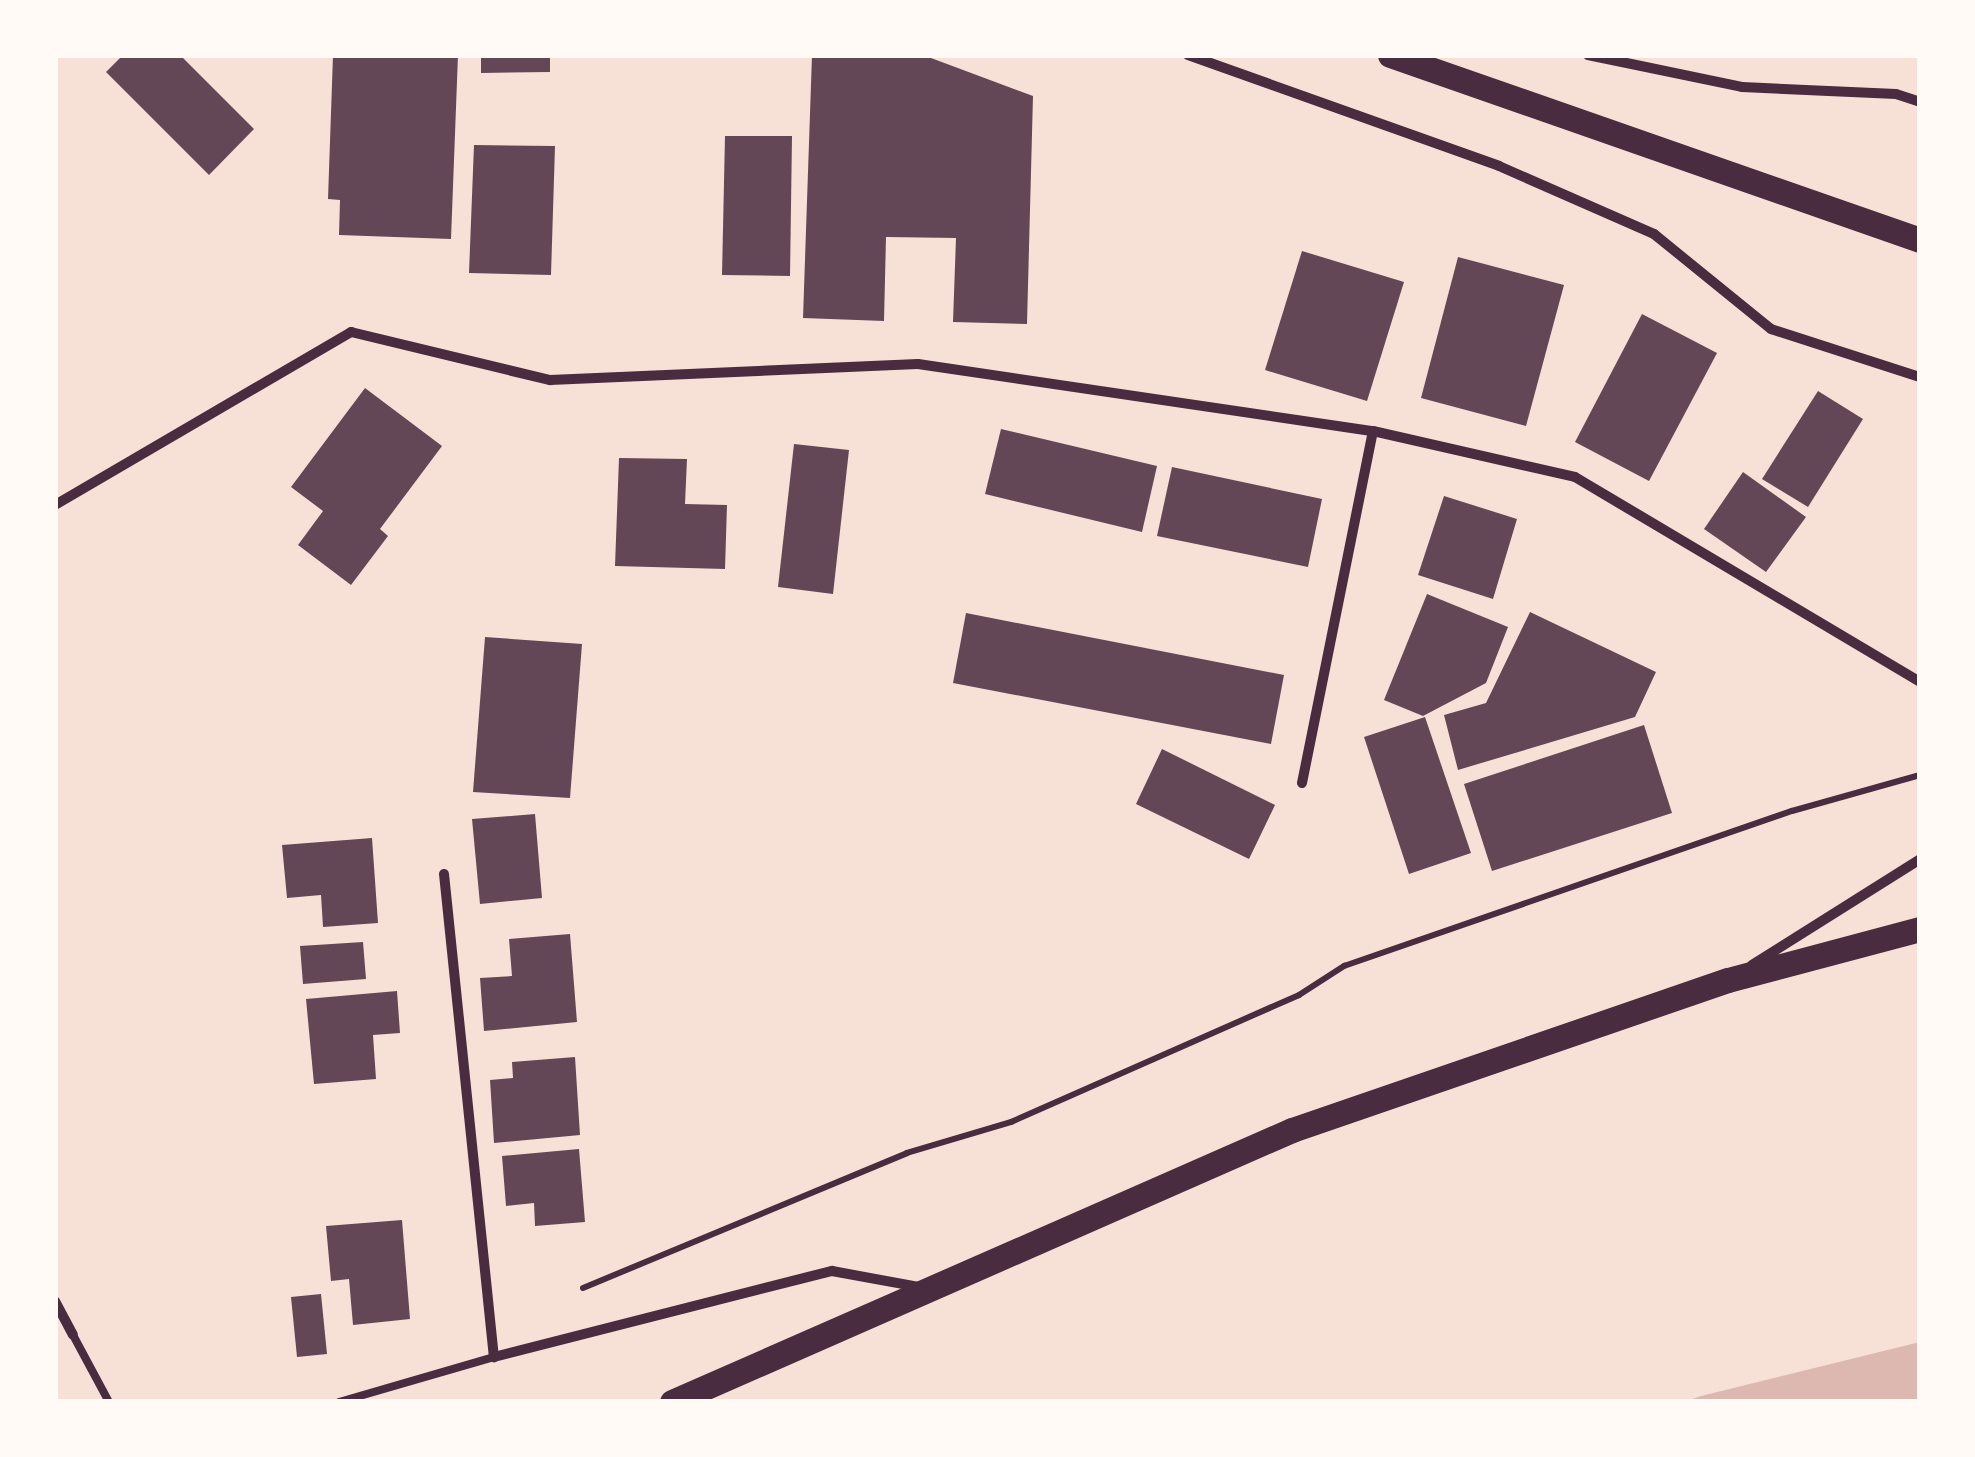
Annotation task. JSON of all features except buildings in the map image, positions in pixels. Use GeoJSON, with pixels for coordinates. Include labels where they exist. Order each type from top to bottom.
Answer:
{"type":"FeatureCollection","features":[{"type":"Feature","properties":{"kind":"main road"},"geometry":{"type":"LineString","coordinates":[[1390,55],[1920,240]]}},
{"type":"Feature","properties":{"kind":"main road"},"geometry":{"type":"LineString","coordinates":[[672,1402],[1292,1130],[1728,980],[1920,929]]}},
{"type":"Feature","properties":{"kind":"street"},"geometry":{"type":"LineString","coordinates":[[1188,55],[1500,166],[1654,234],[1771,329],[1920,376]]}},
{"type":"Feature","properties":{"kind":"street"},"geometry":{"type":"LineString","coordinates":[[1588,55],[1742,86],[1896,94],[1920,102]]}},
{"type":"Feature","properties":{"kind":"street"},"geometry":{"type":"LineString","coordinates":[[55,505],[351,332],[550,380],[918,364],[1373,431],[1574,477],[1920,682]]}},
{"type":"Feature","properties":{"kind":"street"},"geometry":{"type":"LineString","coordinates":[[1302,783],[1373,431]]}},
{"type":"Feature","properties":{"kind":"street"},"geometry":{"type":"LineString","coordinates":[[1728,980],[1920,859]]}},
{"type":"Feature","properties":{"kind":"street"},"geometry":{"type":"LineString","coordinates":[[444,874],[494,1357],[832,1271],[928,1288]]}},
{"type":"Feature","properties":{"kind":"street"},"geometry":{"type":"LineString","coordinates":[[55,1301],[73,1335]]}},
{"type":"Feature","properties":{"kind":"lane"},"geometry":{"type":"LineString","coordinates":[[73,1335],[109,1402]]}},
{"type":"Feature","properties":{"kind":"lane"},"geometry":{"type":"LineString","coordinates":[[340,1402],[494,1357]]}},
{"type":"Feature","properties":{"kind":"path"},"geometry":{"type":"LineString","coordinates":[[577,1290],[906,1153],[1011,1122],[1300,995],[1344,966],[1792,811],[1920,775]]}},
{"type":"Feature","properties":{"kind":"shaded area"},"geometry":{"type":"Polygon","coordinates":[[[1920,1342],[1920,1402],[1683,1402],[1701,1396],[1920,1342]]]}}]}
